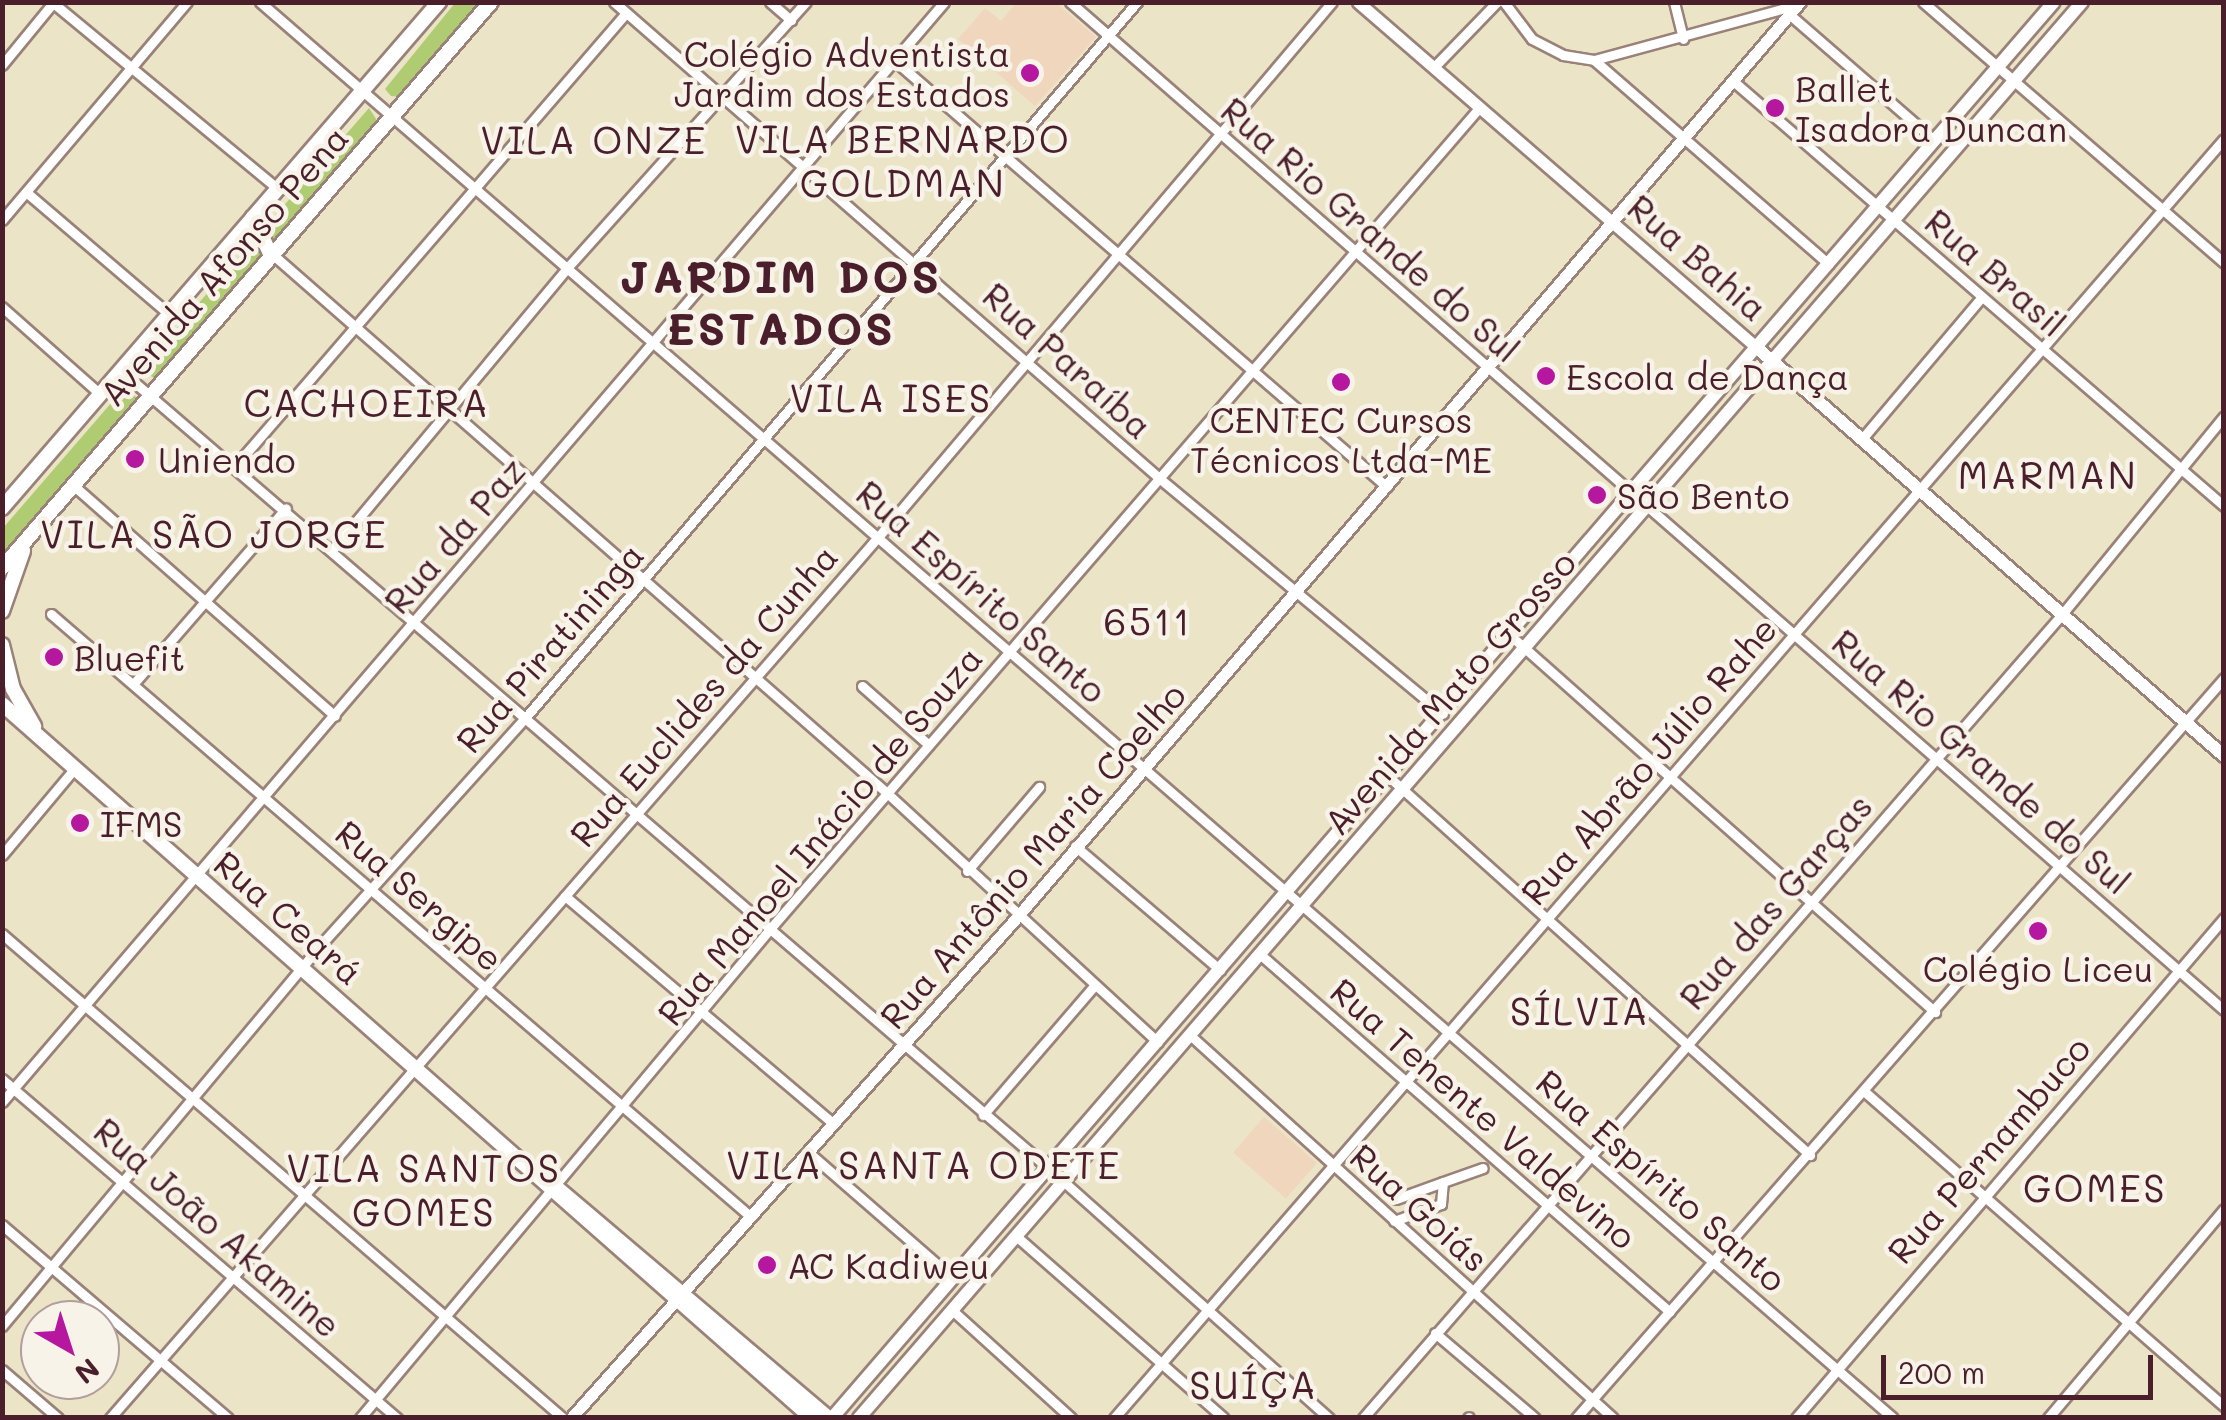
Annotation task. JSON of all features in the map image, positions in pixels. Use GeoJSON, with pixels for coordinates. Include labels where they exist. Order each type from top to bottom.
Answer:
{"type":"FeatureCollection","features":[{"type":"Feature","properties":{"kind":"main road","name":"Avenida Afonso Pena"},"geometry":{"type":"LineString","coordinates":[[2,508],[438,2]]}},
{"type":"Feature","properties":{"kind":"main road","name":"Avenida Afonso Pena"},"geometry":{"type":"LineString","coordinates":[[2,568],[148,394],[491,2]]}},
{"type":"Feature","properties":{"kind":"main road","name":"Avenida Mato Grosso"},"geometry":{"type":"LineString","coordinates":[[830,1418],[1444,715],[1629,492],[2054,2]]}},
{"type":"Feature","properties":{"kind":"main road","name":"Avenida Mato Grosso"},"geometry":{"type":"LineString","coordinates":[[859,1418],[1062,1180],[1528,650],[1646,506],[2082,2]]}},
{"type":"Feature","properties":{"kind":"main road"},"geometry":{"type":"LineString","coordinates":[[253,217],[270,253]]}},
{"type":"Feature","properties":{"kind":"main road","name":"Rua Bahia"},"geometry":{"type":"LineString","coordinates":[[1755,346],[2224,756]]}},
{"type":"Feature","properties":{"kind":"main road"},"geometry":{"type":"LineString","coordinates":[[2,612],[28,540]]}},
{"type":"Feature","properties":{"kind":"main road"},"geometry":{"type":"LineString","coordinates":[[2,645],[12,689],[40,735]]}},
{"type":"Feature","properties":{"kind":"main road","name":"Rua Ceará"},"geometry":{"type":"LineString","coordinates":[[4,707],[557,1188],[812,1418]]}},
{"type":"Feature","properties":{"kind":"main road"},"geometry":{"type":"LineString","coordinates":[[1166,1064],[1162,1037],[1188,1040]]}},
{"type":"Feature","properties":{"kind":"main road"},"geometry":{"type":"LineString","coordinates":[[996,1226],[1016,1236]]}},
{"type":"Feature","properties":{"kind":"main road","name":"Rua Ceará"},"geometry":{"type":"LineString","coordinates":[[682,1298],[830,1418]]}},
{"type":"Feature","properties":{"kind":"main road"},"geometry":{"type":"LineString","coordinates":[[870,1373],[866,1389],[874,1400]]}},
{"type":"Feature","properties":{"kind":"street"},"geometry":{"type":"LineString","coordinates":[[2,220],[187,2]]}},
{"type":"Feature","properties":{"kind":"street","name":"Rua Espírito Santo"},"geometry":{"type":"LineString","coordinates":[[260,2],[1143,769],[1306,904],[1893,1418]]}},
{"type":"Feature","properties":{"kind":"street","name":"Rua Paraíba"},"geometry":{"type":"LineString","coordinates":[[614,2],[919,263],[1159,478],[1444,715]]}},
{"type":"Feature","properties":{"kind":"street"},"geometry":{"type":"LineString","coordinates":[[770,2],[791,20]]}},
{"type":"Feature","properties":{"kind":"street"},"geometry":{"type":"LineString","coordinates":[[333,549],[568,267],[806,2]]}},
{"type":"Feature","properties":{"kind":"street","name":"Rua da Paz"},"geometry":{"type":"LineString","coordinates":[[2,1102],[944,2]]}},
{"type":"Feature","properties":{"kind":"street","name":"Rua Rio Grande do Sul"},"geometry":{"type":"LineString","coordinates":[[1070,2],[1629,492],[2063,864],[2224,1010]]}},
{"type":"Feature","properties":{"kind":"street","name":"Rua Piratininga"},"geometry":{"type":"LineString","coordinates":[[2,1326],[303,968],[919,263],[1137,2]]}},
{"type":"Feature","properties":{"kind":"street","name":"Rua Euclides da Cunha"},"geometry":{"type":"LineString","coordinates":[[110,1418],[879,536],[1028,362],[1115,252],[1332,2]]}},
{"type":"Feature","properties":{"kind":"street","name":"Rua Bahia"},"geometry":{"type":"LineString","coordinates":[[1358,2],[1755,346]]}},
{"type":"Feature","properties":{"kind":"street"},"geometry":{"type":"LineString","coordinates":[[1434,67],[1500,2],[1532,39],[1564,55],[1594,60],[1796,7],[1934,140]]}},
{"type":"Feature","properties":{"kind":"street"},"geometry":{"type":"LineString","coordinates":[[1674,2],[1683,39]]}},
{"type":"Feature","properties":{"kind":"street"},"geometry":{"type":"LineString","coordinates":[[1923,2],[2224,263]]}},
{"type":"Feature","properties":{"kind":"street"},"geometry":{"type":"LineString","coordinates":[[2,65],[53,3],[278,190]]}},
{"type":"Feature","properties":{"kind":"street","name":"Rua Antônio Maria Coelho"},"geometry":{"type":"LineString","coordinates":[[571,1418],[682,1298],[1017,917],[1297,593],[1485,365],[1796,7]]}},
{"type":"Feature","properties":{"kind":"street"},"geometry":{"type":"LineString","coordinates":[[236,465],[626,13]]}},
{"type":"Feature","properties":{"kind":"street"},"geometry":{"type":"LineString","coordinates":[[894,60],[1387,486]]}},
{"type":"Feature","properties":{"kind":"street"},"geometry":{"type":"LineString","coordinates":[[1594,60],[1829,264]]}},
{"type":"Feature","properties":{"kind":"street","name":"Rua Brasil"},"geometry":{"type":"LineString","coordinates":[[1732,80],[2224,506]]}},
{"type":"Feature","properties":{"kind":"street","name":"Rua Manoel Inácio de Souza"},"geometry":{"type":"LineString","coordinates":[[360,1418],[557,1188],[769,930],[1478,108]]}},
{"type":"Feature","properties":{"kind":"street","name":"Rua Abrão Júlio Rahe"},"geometry":{"type":"LineString","coordinates":[[1114,1418],[2224,140]]}},
{"type":"Feature","properties":{"kind":"street"},"geometry":{"type":"LineString","coordinates":[[26,192],[169,314]]}},
{"type":"Feature","properties":{"kind":"street"},"geometry":{"type":"LineString","coordinates":[[270,253],[450,406],[887,793],[1094,986],[1162,1037]]}},
{"type":"Feature","properties":{"kind":"street"},"geometry":{"type":"LineString","coordinates":[[1861,440],[1982,297]]}},
{"type":"Feature","properties":{"kind":"street"},"geometry":{"type":"LineString","coordinates":[[2,307],[100,394]]}},
{"type":"Feature","properties":{"kind":"street"},"geometry":{"type":"LineString","coordinates":[[120,370],[236,465],[902,1047],[1062,1180],[1329,1418]]}},
{"type":"Feature","properties":{"kind":"street","name":"Rua das Garças"},"geometry":{"type":"LineString","coordinates":[[1363,1418],[1545,1202],[1592,1154],[2063,613],[2224,416]]}},
{"type":"Feature","properties":{"kind":"street"},"geometry":{"type":"LineString","coordinates":[[73,485],[335,716]]}},
{"type":"Feature","properties":{"kind":"street"},"geometry":{"type":"LineString","coordinates":[[135,682],[286,508]]}},
{"type":"Feature","properties":{"kind":"street","name":"Rua Sergipe"},"geometry":{"type":"LineString","coordinates":[[51,614],[135,682],[752,1218]]}},
{"type":"Feature","properties":{"kind":"street"},"geometry":{"type":"LineString","coordinates":[[1511,636],[1934,1012]]}},
{"type":"Feature","properties":{"kind":"street"},"geometry":{"type":"LineString","coordinates":[[1576,1418],[1810,1156],[2224,678]]}},
{"type":"Feature","properties":{"kind":"street"},"geometry":{"type":"LineString","coordinates":[[862,686],[929,745]]}},
{"type":"Feature","properties":{"kind":"street"},"geometry":{"type":"LineString","coordinates":[[2,855],[75,768]]}},
{"type":"Feature","properties":{"kind":"street"},"geometry":{"type":"LineString","coordinates":[[1389,777],[1810,1156]]}},
{"type":"Feature","properties":{"kind":"street"},"geometry":{"type":"LineString","coordinates":[[967,871],[1040,787]]}},
{"type":"Feature","properties":{"kind":"street"},"geometry":{"type":"LineString","coordinates":[[1075,846],[1220,970]]}},
{"type":"Feature","properties":{"kind":"street"},"geometry":{"type":"LineString","coordinates":[[565,896],[833,1124]]}},
{"type":"Feature","properties":{"kind":"street","name":"Rua Pernambuco"},"geometry":{"type":"LineString","coordinates":[[1796,1418],[2224,918]]}},
{"type":"Feature","properties":{"kind":"street"},"geometry":{"type":"LineString","coordinates":[[2,934],[192,1100],[449,1315],[563,1418]]}},
{"type":"Feature","properties":{"kind":"street","name":"Rua Tenente Valdevino"},"geometry":{"type":"LineString","coordinates":[[1262,956],[1670,1312]]}},
{"type":"Feature","properties":{"kind":"street"},"geometry":{"type":"LineString","coordinates":[[983,1115],[1094,986]]}},
{"type":"Feature","properties":{"kind":"street","name":"Rua Goiás"},"geometry":{"type":"LineString","coordinates":[[1188,1040],[1332,1164],[1613,1418]]}},
{"type":"Feature","properties":{"kind":"street","name":"Rua João Akamine"},"geometry":{"type":"LineString","coordinates":[[2,1079],[397,1418]]}},
{"type":"Feature","properties":{"kind":"street"},"geometry":{"type":"LineString","coordinates":[[1865,1092],[2224,1406]]}},
{"type":"Feature","properties":{"kind":"street"},"geometry":{"type":"LineString","coordinates":[[808,1152],[952,1277]]}},
{"type":"Feature","properties":{"kind":"street"},"geometry":{"type":"LineString","coordinates":[[1396,1199],[1483,1168]]}},
{"type":"Feature","properties":{"kind":"street"},"geometry":{"type":"LineString","coordinates":[[1394,1221],[1442,1204],[1443,1182]]}},
{"type":"Feature","properties":{"kind":"street"},"geometry":{"type":"LineString","coordinates":[[2048,1418],[2224,1210]]}},
{"type":"Feature","properties":{"kind":"street"},"geometry":{"type":"LineString","coordinates":[[2,1224],[228,1418]]}},
{"type":"Feature","properties":{"kind":"street"},"geometry":{"type":"LineString","coordinates":[[1016,1236],[1224,1418]]}},
{"type":"Feature","properties":{"kind":"street"},"geometry":{"type":"LineString","coordinates":[[952,1310],[1072,1418]]}},
{"type":"Feature","properties":{"kind":"street"},"geometry":{"type":"LineString","coordinates":[[1435,1333],[1535,1418]]}},
{"type":"Feature","properties":{"kind":"street"},"geometry":{"type":"LineString","coordinates":[[2,1370],[58,1418]]}},
{"type":"Feature","properties":{"kind":"shaded area","name":"Colégio Adventista Jardim dos Estados"},"geometry":{"type":"Polygon","coordinates":[[[1017,2],[1056,3],[1096,37],[1035,106],[958,39],[985,8],[1001,21],[1017,2]]]}},
{"type":"Feature","properties":{"kind":"shaded area"},"geometry":{"type":"Polygon","coordinates":[[[1264,1117],[1317,1163],[1286,1198],[1233,1152],[1264,1117]]]}},
{"type":"Feature","properties":{"kind":"green space"},"geometry":{"type":"Polygon","coordinates":[[[455,3],[480,3],[402,97],[391,96],[385,89],[455,3]]]}},
{"type":"Feature","properties":{"kind":"green space"},"geometry":{"type":"Polygon","coordinates":[[[369,108],[378,122],[158,382],[142,368],[369,108]]]}},
{"type":"Feature","properties":{"kind":"green space"},"geometry":{"type":"Polygon","coordinates":[[[125,387],[137,398],[3,563],[3,528],[125,387]]]}},
{"type":"Feature","properties":{"kind":"place","name":"Colégio Adventista Jardim dos Estados"},"geometry":{"type":"Point","coordinates":[1030,73]}},
{"type":"Feature","properties":{"kind":"place","name":"Ballet Isadora Duncan"},"geometry":{"type":"Point","coordinates":[1775,108]}},
{"type":"Feature","properties":{"kind":"place","name":"Escola de Dança"},"geometry":{"type":"Point","coordinates":[1546,376]}},
{"type":"Feature","properties":{"kind":"place","name":"CENTEC Cursos Técnicos Ltda-ME"},"geometry":{"type":"Point","coordinates":[1341,382]}},
{"type":"Feature","properties":{"kind":"place","name":"Uniendo"},"geometry":{"type":"Point","coordinates":[135,459]}},
{"type":"Feature","properties":{"kind":"place","name":"São Bento"},"geometry":{"type":"Point","coordinates":[1597,495]}},
{"type":"Feature","properties":{"kind":"place","name":"Bluefit"},"geometry":{"type":"Point","coordinates":[54,657]}},
{"type":"Feature","properties":{"kind":"place","name":"IFMS"},"geometry":{"type":"Point","coordinates":[80,823]}},
{"type":"Feature","properties":{"kind":"place","name":"Colégio Liceu"},"geometry":{"type":"Point","coordinates":[2038,931]}},
{"type":"Feature","properties":{"kind":"place","name":"AC Kadiweu"},"geometry":{"type":"Point","coordinates":[767,1265]}},
{"type":"Feature","properties":{"kind":"district","name":"VILA ONZE"},"geometry":{"type":"Point","coordinates":[594,140]}},
{"type":"Feature","properties":{"kind":"district","name":"VILA BERNARDO GOLDMAN"},"geometry":{"type":"Point","coordinates":[903,160]}},
{"type":"Feature","properties":{"kind":"district","name":"JARDIM DOS ESTADOS"},"geometry":{"type":"Point","coordinates":[781,302]}},
{"type":"Feature","properties":{"kind":"district","name":"VILA ISES"},"geometry":{"type":"Point","coordinates":[891,398]}},
{"type":"Feature","properties":{"kind":"district","name":"CACHOEIRA"},"geometry":{"type":"Point","coordinates":[367,403]}},
{"type":"Feature","properties":{"kind":"district","name":"MARMAN"},"geometry":{"type":"Point","coordinates":[2048,475]}},
{"type":"Feature","properties":{"kind":"district","name":"VILA SÃO JORGE"},"geometry":{"type":"Point","coordinates":[214,534]}},
{"type":"Feature","properties":{"kind":"district","name":"6511"},"geometry":{"type":"Point","coordinates":[1148,621]}},
{"type":"Feature","properties":{"kind":"district","name":"SÍLVIA"},"geometry":{"type":"Point","coordinates":[1580,1011]}},
{"type":"Feature","properties":{"kind":"district","name":"VILA SANTA ODETE"},"geometry":{"type":"Point","coordinates":[924,1165]}},
{"type":"Feature","properties":{"kind":"district","name":"GOMES"},"geometry":{"type":"Point","coordinates":[2095,1188]}},
{"type":"Feature","properties":{"kind":"district","name":"VILA SANTOS GOMES"},"geometry":{"type":"Point","coordinates":[424,1190]}},
{"type":"Feature","properties":{"kind":"district","name":"SUÍÇA"},"geometry":{"type":"Point","coordinates":[1254,1385]}}]}
